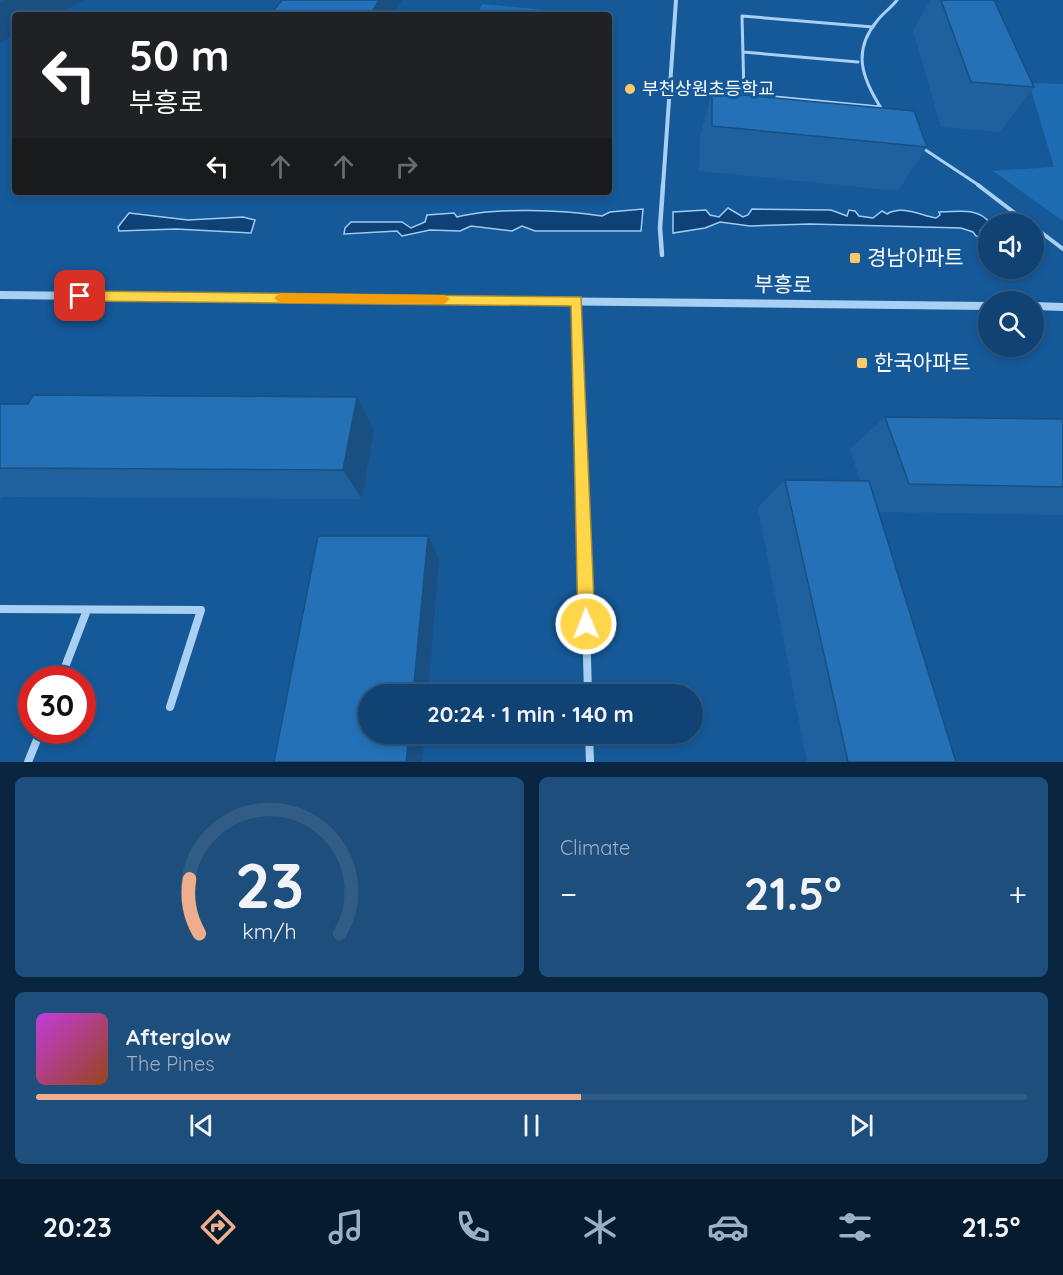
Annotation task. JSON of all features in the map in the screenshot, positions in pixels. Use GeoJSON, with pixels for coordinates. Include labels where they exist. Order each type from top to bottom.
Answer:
{"type":"FeatureCollection","features":[{"type":"Feature","properties":{"kind":"street"},"geometry":{"type":"LineString","coordinates":[[662,255],[660,228],[676,0]]}},
{"type":"Feature","properties":{"kind":"street","name":"부흥로"},"geometry":{"type":"LineString","coordinates":[[0,295],[978,306]]}},
{"type":"Feature","properties":{"kind":"street"},"geometry":{"type":"LineString","coordinates":[[577,301],[588,684]]}},
{"type":"Feature","properties":{"kind":"street"},"geometry":{"type":"LineString","coordinates":[[1044,306],[1063,307]]}},
{"type":"Feature","properties":{"kind":"street"},"geometry":{"type":"LineString","coordinates":[[0,609],[201,610],[170,706]]}},
{"type":"Feature","properties":{"kind":"street"},"geometry":{"type":"LineString","coordinates":[[65,666],[87,610]]}},
{"type":"Feature","properties":{"kind":"street"},"geometry":{"type":"LineString","coordinates":[[28,762],[35,744]]}},
{"type":"Feature","properties":{"kind":"street"},"geometry":{"type":"LineString","coordinates":[[589,744],[590,762]]}},
{"type":"Feature","properties":{"kind":"lane"},"geometry":{"type":"LineString","coordinates":[[889,115],[880,107],[866,83],[858,62],[865,39],[897,0]]}},
{"type":"Feature","properties":{"kind":"lane"},"geometry":{"type":"LineString","coordinates":[[744,94],[742,16],[873,27]]}},
{"type":"Feature","properties":{"kind":"lane"},"geometry":{"type":"LineString","coordinates":[[743,52],[858,62]]}},
{"type":"Feature","properties":{"kind":"lane"},"geometry":{"type":"LineString","coordinates":[[717,80],[717,91],[880,107]]}},
{"type":"Feature","properties":{"kind":"lane"},"geometry":{"type":"LineString","coordinates":[[914,140],[922,148],[963,173],[1015,213]]}},
{"type":"Feature","properties":{"kind":"lane"},"geometry":{"type":"LineString","coordinates":[[1044,235],[1063,249]]}},
{"type":"Feature","properties":{"kind":"shaded area"},"geometry":{"type":"Polygon","coordinates":[[[482,4],[568,12],[478,12],[482,4]]]}},
{"type":"Feature","properties":{"kind":"shaded area"},"geometry":{"type":"Polygon","coordinates":[[[1029,83],[1063,84],[1063,221],[993,171],[1054,167],[1029,83]]]}},
{"type":"Feature","properties":{"kind":"shaded area"},"geometry":{"type":"Polygon","coordinates":[[[728,208],[743,217],[748,215],[752,209],[831,210],[847,216],[849,210],[855,211],[859,216],[873,218],[882,211],[887,214],[899,210],[936,218],[940,215],[939,212],[974,212],[978,214],[978,236],[961,228],[810,224],[750,226],[720,222],[705,228],[673,233],[673,212],[706,210],[710,215],[719,217],[728,208]]]}},
{"type":"Feature","properties":{"kind":"shaded area"},"geometry":{"type":"Polygon","coordinates":[[[643,209],[641,231],[535,231],[522,226],[512,231],[471,226],[460,231],[430,230],[402,236],[397,231],[344,234],[345,228],[351,222],[402,222],[411,228],[425,222],[427,215],[454,213],[457,217],[529,210],[602,216],[610,212],[643,209]]]}},
{"type":"Feature","properties":{"kind":"shaded area"},"geometry":{"type":"Polygon","coordinates":[[[129,213],[188,220],[243,217],[255,220],[251,233],[176,229],[119,231],[118,227],[129,213]]]}},
{"type":"Feature","properties":{"kind":"building"},"geometry":{"type":"Polygon","coordinates":[[[282,0],[379,0],[372,12],[272,12],[282,0]]]}},
{"type":"Feature","properties":{"kind":"building"},"geometry":{"type":"Polygon","coordinates":[[[941,0],[994,0],[1034,87],[971,82],[941,0]]]}},
{"type":"Feature","properties":{"kind":"building"},"geometry":{"type":"Polygon","coordinates":[[[712,92],[914,111],[927,147],[712,126],[712,92]]]}},
{"type":"Feature","properties":{"kind":"building"},"geometry":{"type":"Polygon","coordinates":[[[33,395],[357,397],[343,470],[0,468],[0,404],[28,404],[33,395]]]}},
{"type":"Feature","properties":{"kind":"building"},"geometry":{"type":"Polygon","coordinates":[[[885,417],[1063,419],[1063,487],[909,484],[885,417]]]}},
{"type":"Feature","properties":{"kind":"building"},"geometry":{"type":"Polygon","coordinates":[[[785,480],[869,481],[956,762],[848,762],[785,480]]]}},
{"type":"Feature","properties":{"kind":"building"},"geometry":{"type":"Polygon","coordinates":[[[318,536],[428,536],[414,684],[358,684],[358,744],[408,744],[406,762],[274,762],[318,536]]]}},
{"type":"Feature","properties":{"kind":"slow traffic"},"geometry":{"type":"LineString","coordinates":[[280,298],[444,299]]}},
{"type":"Feature","properties":{"kind":"place","name":"부천상원초등학교"},"geometry":{"type":"Point","coordinates":[630,89]}},
{"type":"Feature","properties":{"kind":"place","name":"경남아파트"},"geometry":{"type":"Point","coordinates":[855,258]}},
{"type":"Feature","properties":{"kind":"place","name":"한국아파트"},"geometry":{"type":"Point","coordinates":[862,363]}},
{"type":"Feature","properties":{"kind":"route"},"geometry":{"type":"LineString","coordinates":[[80,296],[577,301],[586,624]]}}]}
